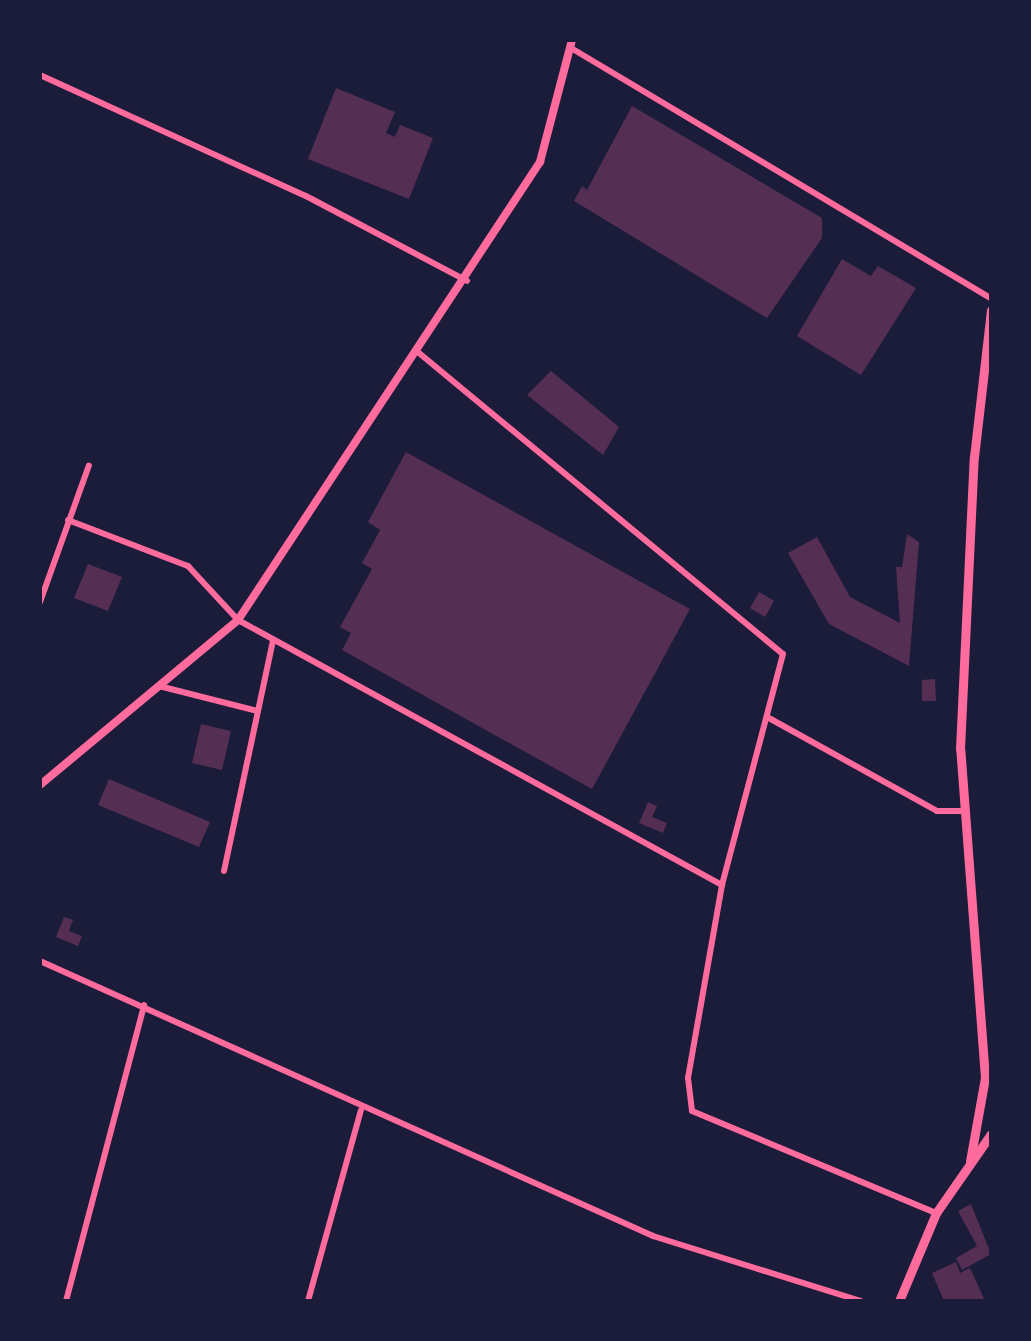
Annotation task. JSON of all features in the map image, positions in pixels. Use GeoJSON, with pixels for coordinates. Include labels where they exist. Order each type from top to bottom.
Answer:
{"type":"FeatureCollection","features":[{"type":"Feature","properties":{"kind":"main road"},"geometry":{"type":"LineString","coordinates":[[970,1161],[985,1078],[962,811],[964,622],[991,310]]}},
{"type":"Feature","properties":{"kind":"main road"},"geometry":{"type":"LineString","coordinates":[[899,1301],[936,1213],[991,1134]]}},
{"type":"Feature","properties":{"kind":"street"},"geometry":{"type":"LineString","coordinates":[[40,785],[238,620],[467,281],[540,162],[572,44],[991,298]]}},
{"type":"Feature","properties":{"kind":"street"},"geometry":{"type":"LineString","coordinates":[[40,75],[306,196],[467,281]]}},
{"type":"Feature","properties":{"kind":"street"},"geometry":{"type":"LineString","coordinates":[[419,353],[783,654],[722,885],[688,1078],[692,1111],[936,1213]]}},
{"type":"Feature","properties":{"kind":"street"},"geometry":{"type":"LineString","coordinates":[[40,602],[89,465]]}},
{"type":"Feature","properties":{"kind":"street"},"geometry":{"type":"LineString","coordinates":[[68,520],[188,566],[238,620],[273,641],[722,885]]}},
{"type":"Feature","properties":{"kind":"street"},"geometry":{"type":"LineString","coordinates":[[224,871],[273,641]]}},
{"type":"Feature","properties":{"kind":"street"},"geometry":{"type":"LineString","coordinates":[[159,686],[258,711]]}},
{"type":"Feature","properties":{"kind":"street"},"geometry":{"type":"LineString","coordinates":[[767,717],[937,811],[962,811]]}},
{"type":"Feature","properties":{"kind":"street"},"geometry":{"type":"LineString","coordinates":[[40,961],[144,1005],[361,1110],[653,1236],[861,1301]]}},
{"type":"Feature","properties":{"kind":"street"},"geometry":{"type":"LineString","coordinates":[[66,1301],[144,1005]]}},
{"type":"Feature","properties":{"kind":"street"},"geometry":{"type":"LineString","coordinates":[[308,1301],[361,1110]]}},
{"type":"Feature","properties":{"kind":"building"},"geometry":{"type":"Polygon","coordinates":[[[336,88],[395,112],[386,133],[395,137],[400,125],[433,138],[409,199],[308,159],[336,88]]]}},
{"type":"Feature","properties":{"kind":"building"},"geometry":{"type":"Polygon","coordinates":[[[632,106],[822,218],[822,238],[767,318],[574,201],[582,186],[587,190],[632,106]]]}},
{"type":"Feature","properties":{"kind":"building"},"geometry":{"type":"Polygon","coordinates":[[[842,259],[871,276],[878,266],[916,288],[861,375],[797,336],[842,259]]]}},
{"type":"Feature","properties":{"kind":"building"},"geometry":{"type":"Polygon","coordinates":[[[551,371],[619,427],[603,455],[527,395],[551,371]]]}},
{"type":"Feature","properties":{"kind":"building"},"geometry":{"type":"Polygon","coordinates":[[[406,452],[690,609],[592,789],[342,650],[351,633],[340,627],[372,569],[362,563],[380,530],[368,522],[406,452]]]}},
{"type":"Feature","properties":{"kind":"building"},"geometry":{"type":"Polygon","coordinates":[[[907,534],[919,542],[909,666],[829,624],[788,553],[817,537],[850,597],[900,623],[896,567],[902,567],[907,534]]]}},
{"type":"Feature","properties":{"kind":"building"},"geometry":{"type":"Polygon","coordinates":[[[88,564],[122,577],[108,611],[74,598],[88,564]]]}},
{"type":"Feature","properties":{"kind":"building"},"geometry":{"type":"Polygon","coordinates":[[[759,592],[774,601],[765,617],[750,608],[759,592]]]}},
{"type":"Feature","properties":{"kind":"building"},"geometry":{"type":"Polygon","coordinates":[[[935,679],[936,701],[922,701],[922,680],[935,679]]]}},
{"type":"Feature","properties":{"kind":"building"},"geometry":{"type":"Polygon","coordinates":[[[201,724],[231,731],[222,770],[192,763],[201,724]]]}},
{"type":"Feature","properties":{"kind":"building"},"geometry":{"type":"Polygon","coordinates":[[[109,779],[210,822],[199,847],[98,805],[109,779]]]}},
{"type":"Feature","properties":{"kind":"building"},"geometry":{"type":"Polygon","coordinates":[[[648,802],[657,806],[652,817],[667,823],[663,833],[639,823],[648,802]]]}},
{"type":"Feature","properties":{"kind":"building"},"geometry":{"type":"Polygon","coordinates":[[[64,917],[73,920],[69,931],[82,936],[78,946],[56,937],[64,917]]]}},
{"type":"Feature","properties":{"kind":"building"},"geometry":{"type":"Polygon","coordinates":[[[971,1204],[991,1254],[962,1270],[956,1258],[977,1246],[958,1211],[971,1204]]]}},
{"type":"Feature","properties":{"kind":"building"},"geometry":{"type":"Polygon","coordinates":[[[956,1262],[960,1273],[970,1268],[985,1301],[944,1301],[932,1273],[956,1262]]]}}]}
